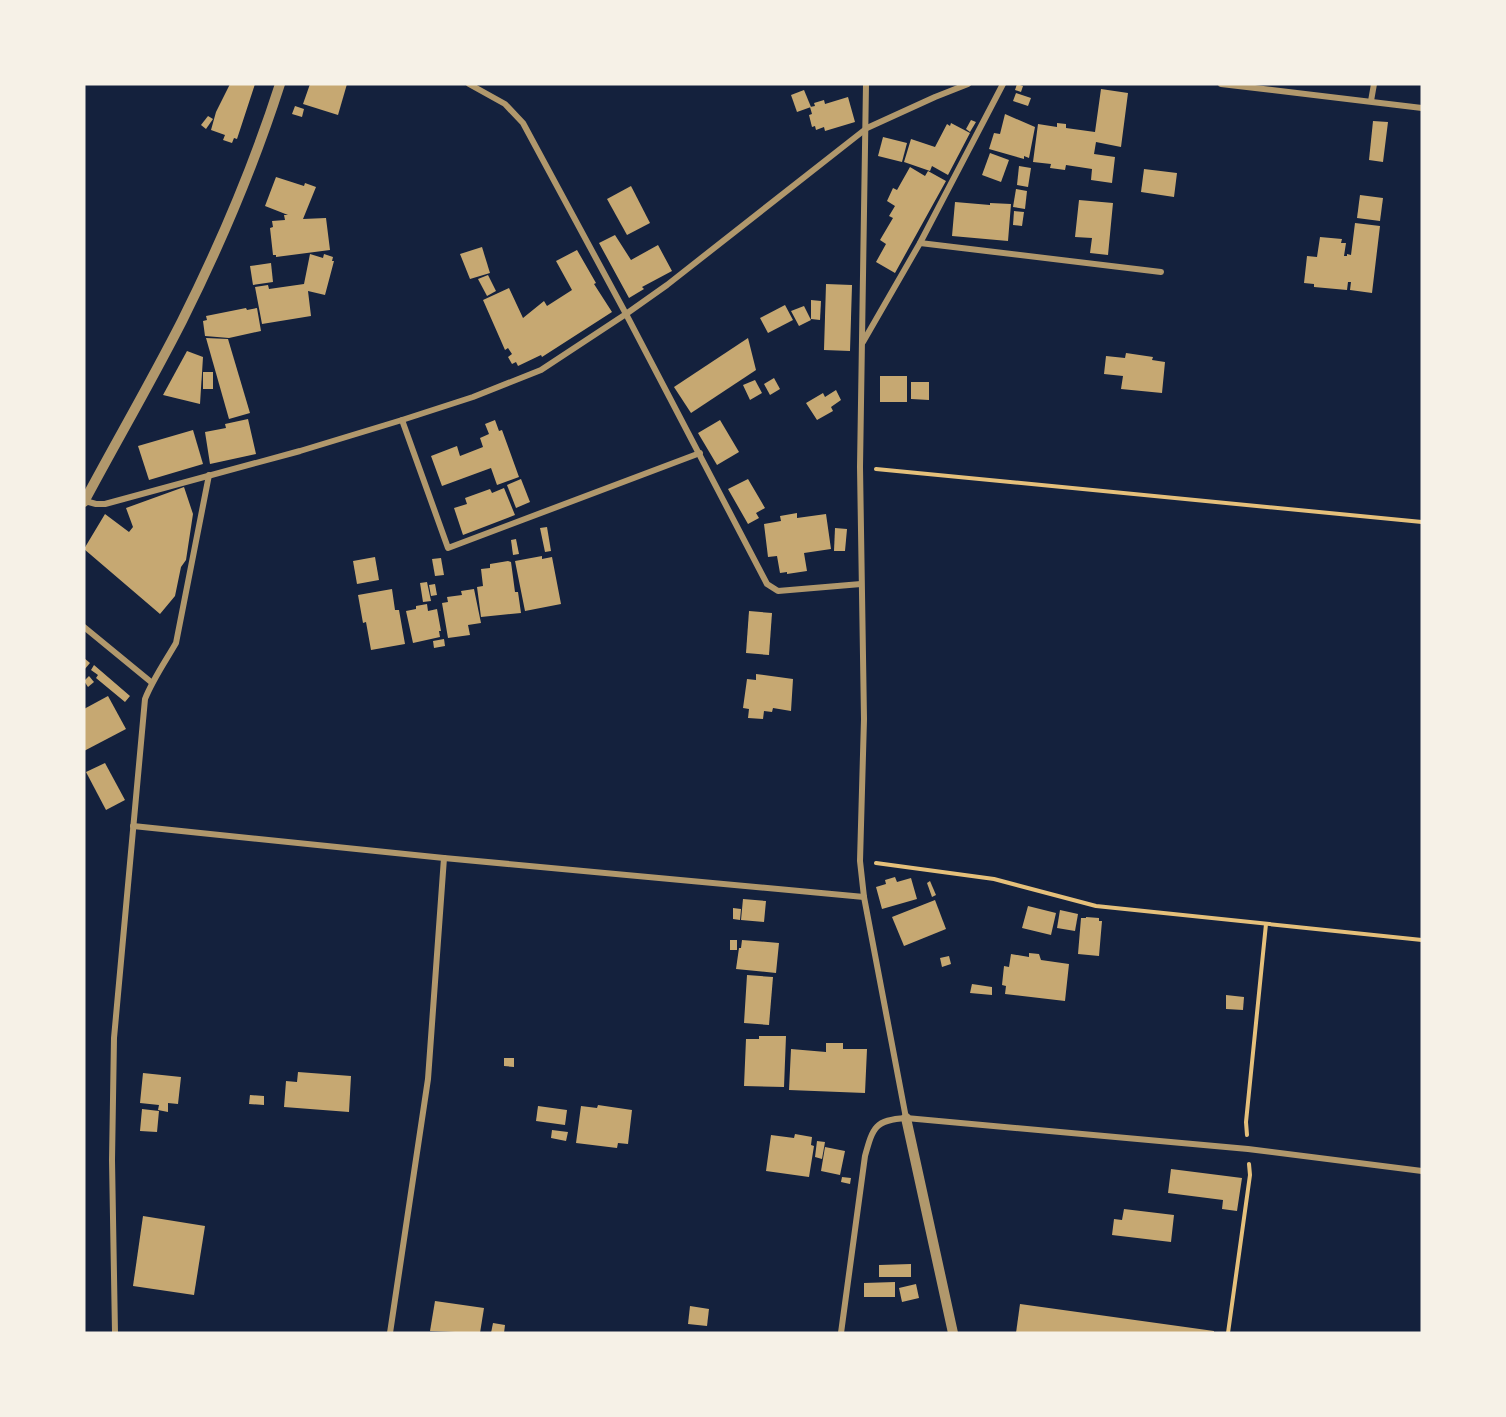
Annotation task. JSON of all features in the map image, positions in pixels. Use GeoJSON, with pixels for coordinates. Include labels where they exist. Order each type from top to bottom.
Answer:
{"type":"FeatureCollection","features":[{"type":"Feature","properties":{"kind":"street"},"geometry":{"type":"LineString","coordinates":[[280,84],[256,151],[202,279],[165,353],[84,501],[105,504],[300,451],[473,397],[541,370],[667,285],[867,128],[968,84]]}},
{"type":"Feature","properties":{"kind":"street"},"geometry":{"type":"LineString","coordinates":[[469,84],[505,104],[523,123],[700,453],[767,584],[778,591],[861,584]]}},
{"type":"Feature","properties":{"kind":"street"},"geometry":{"type":"LineString","coordinates":[[866,84],[860,467],[864,719],[860,861],[864,897],[906,1118],[952,1333]]}},
{"type":"Feature","properties":{"kind":"street"},"geometry":{"type":"LineString","coordinates":[[863,343],[920,243],[1003,84]]}},
{"type":"Feature","properties":{"kind":"street"},"geometry":{"type":"LineString","coordinates":[[1221,84],[1422,108]]}},
{"type":"Feature","properties":{"kind":"street"},"geometry":{"type":"LineString","coordinates":[[1371,101],[1374,84]]}},
{"type":"Feature","properties":{"kind":"street"},"geometry":{"type":"LineString","coordinates":[[920,243],[1161,272]]}},
{"type":"Feature","properties":{"kind":"street"},"geometry":{"type":"LineString","coordinates":[[402,420],[448,548],[700,453]]}},
{"type":"Feature","properties":{"kind":"street"},"geometry":{"type":"LineString","coordinates":[[115,1333],[112,1160],[114,1038],[145,699],[151,682],[163,667],[176,643],[209,475]]}},
{"type":"Feature","properties":{"kind":"street"},"geometry":{"type":"LineString","coordinates":[[84,627],[151,682]]}},
{"type":"Feature","properties":{"kind":"street"},"geometry":{"type":"LineString","coordinates":[[134,826],[444,858],[864,897]]}},
{"type":"Feature","properties":{"kind":"street"},"geometry":{"type":"LineString","coordinates":[[390,1333],[428,1079],[444,858]]}},
{"type":"Feature","properties":{"kind":"street"},"geometry":{"type":"LineString","coordinates":[[841,1333],[865,1156],[875,1128],[887,1119],[906,1118],[1248,1149],[1422,1171]]}},
{"type":"Feature","properties":{"kind":"path"},"geometry":{"type":"LineString","coordinates":[[860,467],[1422,522]]}},
{"type":"Feature","properties":{"kind":"path"},"geometry":{"type":"LineString","coordinates":[[860,861],[994,879],[1096,906],[1422,940]]}},
{"type":"Feature","properties":{"kind":"path"},"geometry":{"type":"LineString","coordinates":[[1228,1333],[1251,1175],[1246,1122],[1266,924]]}},
{"type":"Feature","properties":{"kind":"building"},"geometry":{"type":"Polygon","coordinates":[[[230,84],[255,84],[237,139],[234,138],[232,143],[223,140],[225,135],[211,130],[216,112],[230,84]]]}},
{"type":"Feature","properties":{"kind":"building"},"geometry":{"type":"Polygon","coordinates":[[[310,84],[347,84],[338,115],[303,104],[310,84]]]}},
{"type":"Feature","properties":{"kind":"building"},"geometry":{"type":"Polygon","coordinates":[[[1017,84],[1023,86],[1021,92],[1015,90],[1017,84]]]}},
{"type":"Feature","properties":{"kind":"building"},"geometry":{"type":"Polygon","coordinates":[[[1101,89],[1128,93],[1121,147],[1096,142],[1094,154],[1115,157],[1112,183],[1091,180],[1092,169],[1066,165],[1065,170],[1050,168],[1051,164],[1033,162],[1038,124],[1057,127],[1057,123],[1066,124],[1066,128],[1095,132],[1101,89]]]}},
{"type":"Feature","properties":{"kind":"building"},"geometry":{"type":"Polygon","coordinates":[[[804,90],[811,107],[797,112],[791,95],[804,90]]]}},
{"type":"Feature","properties":{"kind":"building"},"geometry":{"type":"Polygon","coordinates":[[[1016,93],[1031,98],[1028,106],[1013,101],[1016,93]]]}},
{"type":"Feature","properties":{"kind":"building"},"geometry":{"type":"Polygon","coordinates":[[[848,97],[855,122],[825,131],[824,127],[816,130],[815,126],[812,127],[809,115],[812,114],[810,107],[815,106],[814,103],[824,100],[825,104],[848,97]]]}},
{"type":"Feature","properties":{"kind":"building"},"geometry":{"type":"Polygon","coordinates":[[[295,106],[304,109],[302,117],[292,114],[295,106]]]}},
{"type":"Feature","properties":{"kind":"building"},"geometry":{"type":"Polygon","coordinates":[[[1005,114],[1035,127],[1029,158],[1024,156],[1024,159],[989,149],[994,133],[1000,134],[1005,114]]]}},
{"type":"Feature","properties":{"kind":"building"},"geometry":{"type":"Polygon","coordinates":[[[208,116],[213,119],[206,129],[201,125],[208,116]]]}},
{"type":"Feature","properties":{"kind":"building"},"geometry":{"type":"Polygon","coordinates":[[[971,120],[976,122],[970,132],[966,129],[971,120]]]}},
{"type":"Feature","properties":{"kind":"building"},"geometry":{"type":"Polygon","coordinates":[[[1373,121],[1388,122],[1383,162],[1369,160],[1373,121]]]}},
{"type":"Feature","properties":{"kind":"building"},"geometry":{"type":"Polygon","coordinates":[[[951,123],[970,133],[948,175],[932,166],[930,171],[904,162],[911,139],[935,147],[947,124],[950,126],[951,123]]]}},
{"type":"Feature","properties":{"kind":"building"},"geometry":{"type":"Polygon","coordinates":[[[883,137],[907,143],[902,162],[878,156],[883,137]]]}},
{"type":"Feature","properties":{"kind":"building"},"geometry":{"type":"Polygon","coordinates":[[[990,153],[1009,160],[1001,182],[982,175],[990,153]]]}},
{"type":"Feature","properties":{"kind":"building"},"geometry":{"type":"Polygon","coordinates":[[[1019,166],[1031,168],[1028,187],[1017,185],[1019,166]]]}},
{"type":"Feature","properties":{"kind":"building"},"geometry":{"type":"Polygon","coordinates":[[[910,167],[925,176],[928,171],[946,181],[895,273],[876,262],[886,244],[880,240],[893,218],[889,216],[895,206],[887,201],[893,188],[897,190],[910,167]]]}},
{"type":"Feature","properties":{"kind":"building"},"geometry":{"type":"Polygon","coordinates":[[[1144,169],[1177,173],[1174,197],[1141,192],[1144,169]]]}},
{"type":"Feature","properties":{"kind":"building"},"geometry":{"type":"Polygon","coordinates":[[[276,177],[304,186],[305,183],[316,187],[303,219],[326,218],[330,250],[276,257],[273,255],[270,228],[273,227],[272,221],[285,220],[284,215],[288,215],[265,206],[276,177]]]}},
{"type":"Feature","properties":{"kind":"building"},"geometry":{"type":"Polygon","coordinates":[[[631,186],[650,223],[627,235],[607,199],[631,186]]]}},
{"type":"Feature","properties":{"kind":"building"},"geometry":{"type":"Polygon","coordinates":[[[1016,189],[1027,191],[1025,209],[1013,207],[1016,189]]]}},
{"type":"Feature","properties":{"kind":"building"},"geometry":{"type":"Polygon","coordinates":[[[1360,195],[1383,198],[1380,221],[1357,218],[1360,195]]]}},
{"type":"Feature","properties":{"kind":"building"},"geometry":{"type":"Polygon","coordinates":[[[1079,200],[1113,203],[1108,255],[1090,253],[1092,238],[1075,237],[1079,200]]]}},
{"type":"Feature","properties":{"kind":"building"},"geometry":{"type":"Polygon","coordinates":[[[955,202],[1011,204],[1008,241],[952,236],[955,202]]]}},
{"type":"Feature","properties":{"kind":"building"},"geometry":{"type":"Polygon","coordinates":[[[1014,211],[1024,212],[1022,226],[1013,225],[1014,211]]]}},
{"type":"Feature","properties":{"kind":"building"},"geometry":{"type":"Polygon","coordinates":[[[1355,223],[1380,226],[1372,293],[1350,290],[1351,282],[1348,282],[1347,290],[1314,287],[1314,284],[1304,283],[1307,256],[1317,257],[1320,237],[1342,239],[1341,243],[1346,243],[1344,256],[1351,255],[1355,223]]]}},
{"type":"Feature","properties":{"kind":"building"},"geometry":{"type":"Polygon","coordinates":[[[615,235],[631,260],[658,245],[672,271],[642,287],[644,289],[629,298],[599,243],[615,235]]]}},
{"type":"Feature","properties":{"kind":"building"},"geometry":{"type":"Polygon","coordinates":[[[482,247],[490,273],[470,279],[460,254],[482,247]]]}},
{"type":"Feature","properties":{"kind":"building"},"geometry":{"type":"Polygon","coordinates":[[[577,250],[596,283],[594,284],[612,312],[542,357],[541,355],[518,366],[516,362],[512,364],[508,357],[512,354],[508,348],[505,350],[483,300],[509,288],[523,318],[544,301],[547,306],[572,290],[556,261],[577,250]]]}},
{"type":"Feature","properties":{"kind":"building"},"geometry":{"type":"Polygon","coordinates":[[[310,254],[323,258],[324,254],[333,257],[332,261],[334,261],[325,295],[308,291],[311,316],[262,324],[255,287],[268,285],[269,289],[304,284],[310,254]]]}},
{"type":"Feature","properties":{"kind":"building"},"geometry":{"type":"Polygon","coordinates":[[[271,263],[273,282],[253,285],[250,266],[271,263]]]}},
{"type":"Feature","properties":{"kind":"building"},"geometry":{"type":"Polygon","coordinates":[[[488,275],[496,291],[487,296],[478,279],[488,275]]]}},
{"type":"Feature","properties":{"kind":"building"},"geometry":{"type":"Polygon","coordinates":[[[826,284],[852,285],[850,351],[824,350],[826,284]]]}},
{"type":"Feature","properties":{"kind":"building"},"geometry":{"type":"Polygon","coordinates":[[[811,300],[821,301],[820,320],[811,319],[811,300]]]}},
{"type":"Feature","properties":{"kind":"building"},"geometry":{"type":"Polygon","coordinates":[[[785,305],[793,320],[768,333],[760,318],[785,305]]]}},
{"type":"Feature","properties":{"kind":"building"},"geometry":{"type":"Polygon","coordinates":[[[804,306],[811,320],[799,326],[791,311],[804,306]]]}},
{"type":"Feature","properties":{"kind":"building"},"geometry":{"type":"Polygon","coordinates":[[[246,308],[247,310],[257,308],[261,331],[229,338],[205,336],[203,321],[207,320],[206,316],[246,308]]]}},
{"type":"Feature","properties":{"kind":"building"},"geometry":{"type":"Polygon","coordinates":[[[206,338],[228,339],[250,413],[229,419],[206,338]]]}},
{"type":"Feature","properties":{"kind":"building"},"geometry":{"type":"Polygon","coordinates":[[[748,338],[756,370],[691,413],[674,387],[748,338]]]}},
{"type":"Feature","properties":{"kind":"building"},"geometry":{"type":"Polygon","coordinates":[[[187,351],[203,357],[200,404],[163,395],[187,351]]]}},
{"type":"Feature","properties":{"kind":"building"},"geometry":{"type":"Polygon","coordinates":[[[1126,353],[1153,357],[1152,360],[1165,362],[1162,393],[1121,389],[1123,376],[1104,374],[1106,356],[1125,358],[1126,353]]]}},
{"type":"Feature","properties":{"kind":"building"},"geometry":{"type":"Polygon","coordinates":[[[203,372],[213,372],[213,389],[203,389],[203,372]]]}},
{"type":"Feature","properties":{"kind":"building"},"geometry":{"type":"Polygon","coordinates":[[[880,376],[907,376],[907,402],[880,402],[880,376]]]}},
{"type":"Feature","properties":{"kind":"building"},"geometry":{"type":"Polygon","coordinates":[[[774,378],[780,389],[770,395],[764,384],[774,378]]]}},
{"type":"Feature","properties":{"kind":"building"},"geometry":{"type":"Polygon","coordinates":[[[755,380],[762,393],[750,400],[743,385],[755,380]]]}},
{"type":"Feature","properties":{"kind":"building"},"geometry":{"type":"Polygon","coordinates":[[[911,382],[929,382],[929,400],[911,399],[911,382]]]}},
{"type":"Feature","properties":{"kind":"building"},"geometry":{"type":"Polygon","coordinates":[[[836,390],[841,400],[831,407],[833,411],[817,420],[806,403],[823,393],[825,397],[836,390]]]}},
{"type":"Feature","properties":{"kind":"building"},"geometry":{"type":"Polygon","coordinates":[[[248,419],[256,454],[210,464],[205,432],[226,428],[225,424],[248,419]]]}},
{"type":"Feature","properties":{"kind":"building"},"geometry":{"type":"Polygon","coordinates":[[[495,420],[499,431],[502,430],[519,477],[497,485],[491,468],[442,486],[431,456],[457,446],[460,456],[483,447],[480,438],[489,434],[485,424],[495,420]]]}},
{"type":"Feature","properties":{"kind":"building"},"geometry":{"type":"Polygon","coordinates":[[[720,420],[739,452],[717,465],[698,433],[720,420]]]}},
{"type":"Feature","properties":{"kind":"building"},"geometry":{"type":"Polygon","coordinates":[[[193,430],[203,464],[149,480],[138,446],[193,430]]]}},
{"type":"Feature","properties":{"kind":"building"},"geometry":{"type":"Polygon","coordinates":[[[521,479],[530,502],[516,508],[507,485],[521,479]]]}},
{"type":"Feature","properties":{"kind":"building"},"geometry":{"type":"Polygon","coordinates":[[[748,479],[765,508],[756,513],[759,518],[748,524],[728,489],[748,479]]]}},
{"type":"Feature","properties":{"kind":"building"},"geometry":{"type":"Polygon","coordinates":[[[184,487],[193,514],[186,560],[181,567],[175,596],[160,614],[84,549],[105,514],[129,532],[133,527],[126,508],[184,487]]]}},
{"type":"Feature","properties":{"kind":"building"},"geometry":{"type":"Polygon","coordinates":[[[504,488],[515,515],[463,535],[454,508],[467,504],[465,498],[490,489],[492,493],[504,488]]]}},
{"type":"Feature","properties":{"kind":"building"},"geometry":{"type":"Polygon","coordinates":[[[797,513],[797,518],[826,514],[831,549],[804,553],[807,571],[780,573],[777,556],[768,557],[764,524],[781,521],[780,516],[797,513]]]}},
{"type":"Feature","properties":{"kind":"building"},"geometry":{"type":"Polygon","coordinates":[[[547,527],[551,551],[545,552],[540,528],[547,527]]]}},
{"type":"Feature","properties":{"kind":"building"},"geometry":{"type":"Polygon","coordinates":[[[835,528],[847,529],[845,551],[834,551],[835,528]]]}},
{"type":"Feature","properties":{"kind":"building"},"geometry":{"type":"Polygon","coordinates":[[[516,539],[519,554],[513,555],[511,540],[516,539]]]}},
{"type":"Feature","properties":{"kind":"building"},"geometry":{"type":"Polygon","coordinates":[[[542,556],[542,559],[552,557],[561,604],[525,611],[515,561],[542,556]]]}},
{"type":"Feature","properties":{"kind":"building"},"geometry":{"type":"Polygon","coordinates":[[[375,557],[379,580],[357,584],[353,561],[375,557]]]}},
{"type":"Feature","properties":{"kind":"building"},"geometry":{"type":"Polygon","coordinates":[[[441,558],[444,575],[435,576],[432,559],[441,558]]]}},
{"type":"Feature","properties":{"kind":"building"},"geometry":{"type":"Polygon","coordinates":[[[511,562],[515,592],[518,592],[521,613],[481,617],[477,587],[483,586],[481,569],[490,568],[490,564],[511,562]]]}},
{"type":"Feature","properties":{"kind":"building"},"geometry":{"type":"Polygon","coordinates":[[[427,582],[431,601],[423,602],[420,583],[427,582]]]}},
{"type":"Feature","properties":{"kind":"building"},"geometry":{"type":"Polygon","coordinates":[[[435,584],[437,595],[431,596],[429,585],[435,584]]]}},
{"type":"Feature","properties":{"kind":"building"},"geometry":{"type":"Polygon","coordinates":[[[392,589],[395,610],[399,610],[405,644],[371,650],[358,595],[392,589]]]}},
{"type":"Feature","properties":{"kind":"building"},"geometry":{"type":"Polygon","coordinates":[[[474,589],[481,623],[468,625],[470,635],[448,638],[442,603],[448,602],[447,597],[462,595],[461,591],[474,589]]]}},
{"type":"Feature","properties":{"kind":"building"},"geometry":{"type":"Polygon","coordinates":[[[427,604],[428,611],[437,609],[440,637],[413,643],[406,611],[427,604]]]}},
{"type":"Feature","properties":{"kind":"building"},"geometry":{"type":"Polygon","coordinates":[[[749,611],[772,613],[769,655],[746,653],[749,611]]]}},
{"type":"Feature","properties":{"kind":"building"},"geometry":{"type":"Polygon","coordinates":[[[444,639],[445,646],[434,648],[433,641],[444,639]]]}},
{"type":"Feature","properties":{"kind":"building"},"geometry":{"type":"Polygon","coordinates":[[[84,658],[90,663],[84,670],[84,658]]]}},
{"type":"Feature","properties":{"kind":"building"},"geometry":{"type":"Polygon","coordinates":[[[94,665],[130,696],[125,702],[96,678],[98,675],[91,670],[94,665]]]}},
{"type":"Feature","properties":{"kind":"building"},"geometry":{"type":"Polygon","coordinates":[[[756,674],[793,679],[791,711],[773,708],[772,712],[764,711],[763,719],[748,718],[749,709],[743,708],[747,679],[756,680],[756,674]]]}},
{"type":"Feature","properties":{"kind":"building"},"geometry":{"type":"Polygon","coordinates":[[[89,676],[94,682],[88,687],[84,681],[89,676]]]}},
{"type":"Feature","properties":{"kind":"building"},"geometry":{"type":"Polygon","coordinates":[[[108,696],[126,729],[84,751],[84,709],[108,696]]]}},
{"type":"Feature","properties":{"kind":"building"},"geometry":{"type":"Polygon","coordinates":[[[105,763],[125,800],[106,810],[86,772],[105,763]]]}},
{"type":"Feature","properties":{"kind":"building"},"geometry":{"type":"Polygon","coordinates":[[[895,877],[897,882],[911,878],[917,899],[882,909],[876,887],[886,884],[885,880],[895,877]]]}},
{"type":"Feature","properties":{"kind":"building"},"geometry":{"type":"Polygon","coordinates":[[[930,881],[936,895],[932,897],[927,883],[930,881]]]}},
{"type":"Feature","properties":{"kind":"building"},"geometry":{"type":"Polygon","coordinates":[[[743,899],[766,901],[764,922],[741,920],[743,899]]]}},
{"type":"Feature","properties":{"kind":"building"},"geometry":{"type":"Polygon","coordinates":[[[935,900],[946,929],[904,946],[892,917],[935,900]]]}},
{"type":"Feature","properties":{"kind":"building"},"geometry":{"type":"Polygon","coordinates":[[[1028,906],[1056,913],[1051,935],[1022,928],[1028,906]]]}},
{"type":"Feature","properties":{"kind":"building"},"geometry":{"type":"Polygon","coordinates":[[[733,908],[741,909],[740,920],[733,919],[733,908]]]}},
{"type":"Feature","properties":{"kind":"building"},"geometry":{"type":"Polygon","coordinates":[[[1060,910],[1078,914],[1075,931],[1057,928],[1060,910]]]}},
{"type":"Feature","properties":{"kind":"building"},"geometry":{"type":"Polygon","coordinates":[[[1081,918],[1099,918],[1099,921],[1102,921],[1099,956],[1078,954],[1081,918]]]}},
{"type":"Feature","properties":{"kind":"building"},"geometry":{"type":"Polygon","coordinates":[[[730,940],[737,940],[737,950],[730,950],[730,940]]]}},
{"type":"Feature","properties":{"kind":"building"},"geometry":{"type":"Polygon","coordinates":[[[742,940],[779,943],[776,973],[736,969],[742,940]]]}},
{"type":"Feature","properties":{"kind":"building"},"geometry":{"type":"Polygon","coordinates":[[[1029,953],[1039,954],[1041,960],[1069,964],[1065,1001],[1005,994],[1006,986],[1002,985],[1004,966],[1009,967],[1011,954],[1029,957],[1029,953]]]}},
{"type":"Feature","properties":{"kind":"building"},"geometry":{"type":"Polygon","coordinates":[[[949,956],[951,964],[942,967],[940,958],[949,956]]]}},
{"type":"Feature","properties":{"kind":"building"},"geometry":{"type":"Polygon","coordinates":[[[747,975],[773,977],[769,1025],[744,1023],[747,975]]]}},
{"type":"Feature","properties":{"kind":"building"},"geometry":{"type":"Polygon","coordinates":[[[972,984],[992,987],[992,995],[970,993],[972,984]]]}},
{"type":"Feature","properties":{"kind":"building"},"geometry":{"type":"Polygon","coordinates":[[[1226,995],[1244,997],[1243,1010],[1226,1009],[1226,995]]]}},
{"type":"Feature","properties":{"kind":"building"},"geometry":{"type":"Polygon","coordinates":[[[759,1036],[786,1036],[784,1087],[744,1086],[746,1039],[759,1039],[759,1036]]]}},
{"type":"Feature","properties":{"kind":"building"},"geometry":{"type":"Polygon","coordinates":[[[826,1043],[843,1043],[843,1049],[867,1049],[865,1093],[789,1090],[791,1049],[826,1052],[826,1043]]]}},
{"type":"Feature","properties":{"kind":"building"},"geometry":{"type":"Polygon","coordinates":[[[504,1058],[514,1058],[514,1067],[504,1066],[504,1058]]]}},
{"type":"Feature","properties":{"kind":"building"},"geometry":{"type":"Polygon","coordinates":[[[298,1072],[351,1076],[349,1112],[284,1107],[286,1081],[297,1082],[298,1072]]]}},
{"type":"Feature","properties":{"kind":"building"},"geometry":{"type":"Polygon","coordinates":[[[143,1073],[181,1077],[178,1104],[168,1103],[168,1112],[158,1110],[159,1105],[140,1103],[143,1073]]]}},
{"type":"Feature","properties":{"kind":"building"},"geometry":{"type":"Polygon","coordinates":[[[250,1095],[264,1096],[264,1105],[249,1104],[250,1095]]]}},
{"type":"Feature","properties":{"kind":"building"},"geometry":{"type":"Polygon","coordinates":[[[598,1105],[632,1110],[628,1144],[618,1143],[617,1148],[576,1143],[581,1106],[597,1108],[598,1105]]]}},
{"type":"Feature","properties":{"kind":"building"},"geometry":{"type":"Polygon","coordinates":[[[538,1106],[567,1110],[565,1125],[536,1121],[538,1106]]]}},
{"type":"Feature","properties":{"kind":"building"},"geometry":{"type":"Polygon","coordinates":[[[142,1109],[159,1111],[157,1132],[140,1131],[142,1109]]]}},
{"type":"Feature","properties":{"kind":"building"},"geometry":{"type":"Polygon","coordinates":[[[552,1130],[568,1132],[566,1141],[551,1138],[552,1130]]]}},
{"type":"Feature","properties":{"kind":"building"},"geometry":{"type":"Polygon","coordinates":[[[795,1134],[812,1137],[811,1145],[814,1146],[809,1177],[766,1171],[771,1135],[794,1138],[795,1134]]]}},
{"type":"Feature","properties":{"kind":"building"},"geometry":{"type":"Polygon","coordinates":[[[817,1141],[825,1142],[822,1159],[815,1157],[817,1141]]]}},
{"type":"Feature","properties":{"kind":"building"},"geometry":{"type":"Polygon","coordinates":[[[825,1147],[845,1151],[840,1175],[821,1171],[825,1147]]]}},
{"type":"Feature","properties":{"kind":"building"},"geometry":{"type":"Polygon","coordinates":[[[1171,1169],[1242,1178],[1237,1211],[1222,1209],[1223,1200],[1168,1193],[1171,1169]]]}},
{"type":"Feature","properties":{"kind":"building"},"geometry":{"type":"Polygon","coordinates":[[[842,1177],[851,1178],[850,1184],[841,1182],[842,1177]]]}},
{"type":"Feature","properties":{"kind":"building"},"geometry":{"type":"Polygon","coordinates":[[[1124,1209],[1174,1215],[1171,1242],[1112,1235],[1114,1219],[1122,1220],[1124,1209]]]}},
{"type":"Feature","properties":{"kind":"building"},"geometry":{"type":"Polygon","coordinates":[[[143,1216],[205,1226],[194,1295],[133,1286],[143,1216]]]}},
{"type":"Feature","properties":{"kind":"building"},"geometry":{"type":"Polygon","coordinates":[[[911,1264],[911,1277],[879,1277],[879,1265],[911,1264]]]}},
{"type":"Feature","properties":{"kind":"building"},"geometry":{"type":"Polygon","coordinates":[[[895,1282],[895,1297],[864,1297],[864,1283],[895,1282]]]}},
{"type":"Feature","properties":{"kind":"building"},"geometry":{"type":"Polygon","coordinates":[[[916,1284],[919,1298],[902,1302],[899,1288],[916,1284]]]}},
{"type":"Feature","properties":{"kind":"building"},"geometry":{"type":"Polygon","coordinates":[[[435,1301],[484,1308],[480,1333],[430,1331],[435,1301]]]}},
{"type":"Feature","properties":{"kind":"building"},"geometry":{"type":"Polygon","coordinates":[[[1020,1304],[1214,1331],[1214,1333],[1016,1333],[1020,1304]]]}},
{"type":"Feature","properties":{"kind":"building"},"geometry":{"type":"Polygon","coordinates":[[[690,1306],[709,1309],[707,1326],[688,1324],[690,1306]]]}},
{"type":"Feature","properties":{"kind":"building"},"geometry":{"type":"Polygon","coordinates":[[[493,1323],[505,1325],[504,1333],[491,1333],[493,1323]]]}}]}
